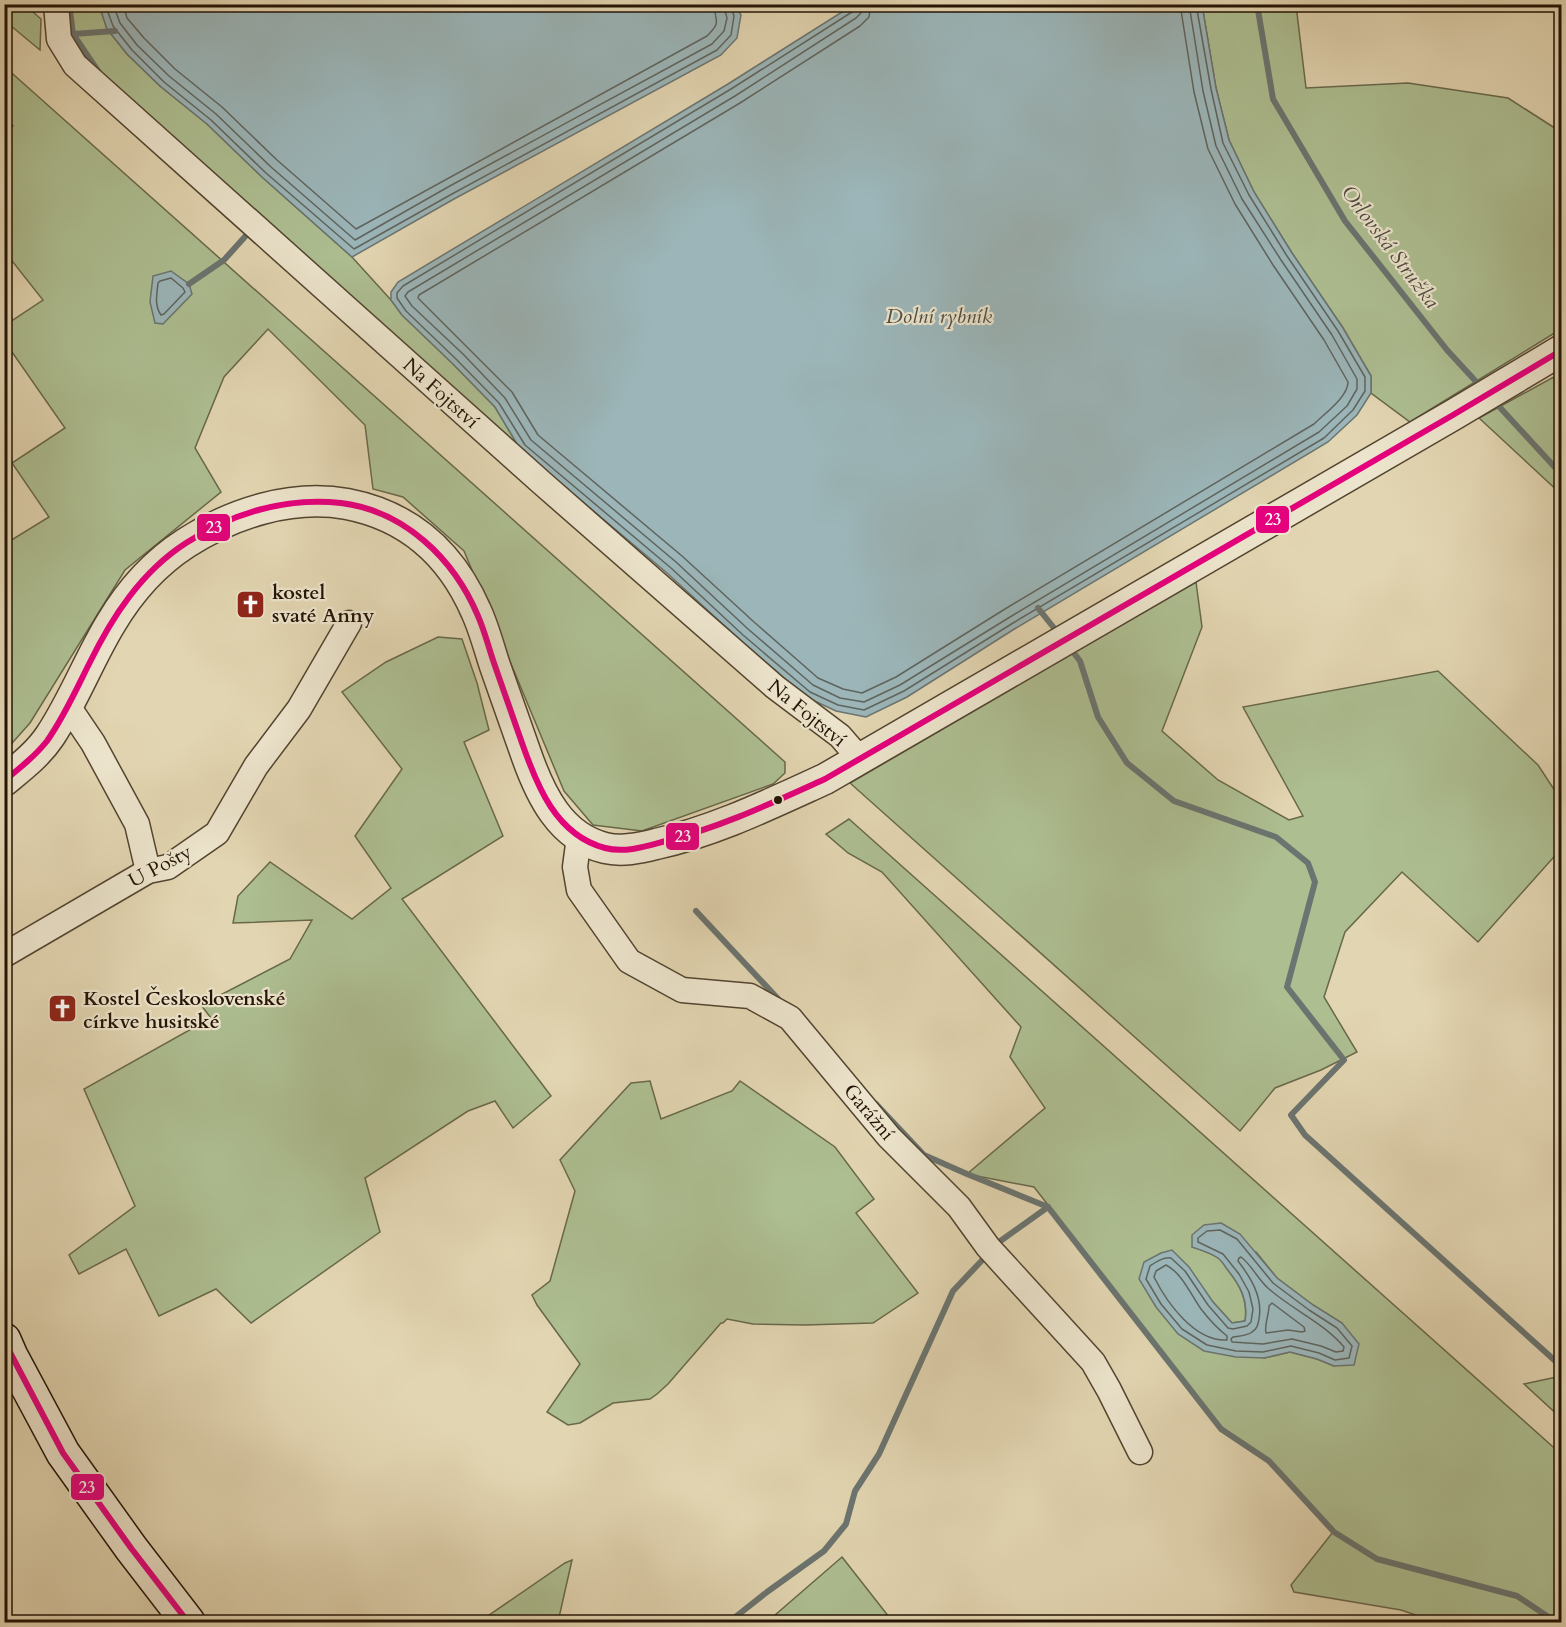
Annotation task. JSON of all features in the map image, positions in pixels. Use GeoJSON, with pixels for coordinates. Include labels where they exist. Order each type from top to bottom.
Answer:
{"type":"FeatureCollection","features":[{"type":"Feature","properties":{"kind":"main road"},"geometry":{"type":"LineString","coordinates":[[4,1340],[63,1453],[188,1623]]}},
{"type":"Feature","properties":{"kind":"street","name":"Na Fojtství"},"geometry":{"type":"LineString","coordinates":[[56,4],[59,39],[75,65],[601,536],[775,687],[840,736],[860,759]]}},
{"type":"Feature","properties":{"kind":"street"},"geometry":{"type":"LineString","coordinates":[[4,781],[27,762],[49,737],[68,706],[109,626],[120,609],[160,563],[185,544],[239,517],[291,502],[325,501],[357,506],[391,518],[435,549],[462,582],[478,614],[534,775],[564,825],[579,837],[607,849],[623,850],[700,833],[825,779],[1562,350]]}},
{"type":"Feature","properties":{"kind":"street","name":"U Pošty"},"geometry":{"type":"LineString","coordinates":[[4,955],[148,871],[168,867],[217,833],[256,766],[299,709],[349,623]]}},
{"type":"Feature","properties":{"kind":"street"},"geometry":{"type":"LineString","coordinates":[[68,706],[93,743],[137,824],[148,871]]}},
{"type":"Feature","properties":{"kind":"street","name":"Garážní"},"geometry":{"type":"LineString","coordinates":[[579,837],[575,867],[579,890],[628,962],[682,990],[750,996],[790,1018],[889,1137],[959,1207],[988,1247],[1093,1362],[1140,1452]]}},
{"type":"Feature","properties":{"kind":"green space"},"geometry":{"type":"Polygon","coordinates":[[[4,5],[25,5],[41,19],[40,50],[5,21],[4,5]]]}},
{"type":"Feature","properties":{"kind":"green space"},"geometry":{"type":"Polygon","coordinates":[[[69,5],[99,5],[107,29],[127,54],[352,257],[402,315],[495,407],[520,449],[103,78],[73,34],[69,5]]]}},
{"type":"Feature","properties":{"kind":"green space"},"geometry":{"type":"Polygon","coordinates":[[[1202,5],[1296,5],[1306,88],[1408,83],[1508,98],[1561,132],[1561,329],[1410,422],[1371,393],[1371,376],[1343,328],[1254,192],[1229,140],[1216,88],[1202,5]]]}},
{"type":"Feature","properties":{"kind":"green space"},"geometry":{"type":"Polygon","coordinates":[[[5,67],[785,762],[785,773],[773,784],[642,831],[593,825],[564,791],[464,551],[403,497],[373,489],[365,425],[268,329],[224,377],[195,448],[221,492],[125,570],[30,723],[5,751],[5,544],[49,517],[12,463],[65,428],[5,342],[4,326],[43,300],[5,252],[5,133],[13,126],[5,116],[5,67]]]}},
{"type":"Feature","properties":{"kind":"green space"},"geometry":{"type":"Polygon","coordinates":[[[1561,373],[1561,494],[1479,418],[1561,373]]]}},
{"type":"Feature","properties":{"kind":"green space"},"geometry":{"type":"Polygon","coordinates":[[[1196,582],[1202,627],[1162,731],[1218,780],[1289,820],[1303,816],[1243,707],[1438,671],[1538,765],[1561,800],[1561,849],[1478,942],[1402,872],[1345,932],[1324,997],[1357,1052],[1321,1070],[1275,1088],[1240,1131],[850,783],[1196,582]]]}},
{"type":"Feature","properties":{"kind":"green space"},"geometry":{"type":"Polygon","coordinates":[[[438,637],[462,639],[477,683],[489,730],[464,742],[503,836],[402,899],[551,1096],[513,1128],[495,1101],[468,1111],[365,1178],[380,1232],[251,1323],[216,1289],[159,1316],[126,1249],[79,1274],[69,1255],[135,1206],[84,1089],[211,1018],[201,1005],[290,959],[312,920],[233,923],[238,896],[270,862],[352,919],[391,888],[355,836],[402,769],[342,692],[386,662],[438,637]]]}},
{"type":"Feature","properties":{"kind":"green space"},"geometry":{"type":"Polygon","coordinates":[[[849,819],[1561,1454],[1561,1622],[1436,1622],[1401,1610],[1294,1592],[1291,1585],[1333,1532],[1271,1465],[1222,1428],[1034,1187],[967,1174],[1045,1108],[1010,1057],[1021,1027],[882,872],[848,853],[826,834],[849,819]],[[1192,1247],[1219,1259],[1239,1287],[1244,1300],[1245,1321],[1232,1323],[1161,1253],[1264,1358],[1290,1352],[1334,1366],[1342,1323],[1277,1278],[1256,1252],[1192,1247]]]}},
{"type":"Feature","properties":{"kind":"green space"},"geometry":{"type":"Polygon","coordinates":[[[650,1081],[661,1119],[732,1091],[740,1081],[835,1147],[874,1199],[856,1213],[918,1293],[873,1323],[753,1324],[727,1319],[668,1384],[650,1399],[613,1403],[580,1423],[568,1425],[547,1412],[580,1364],[532,1295],[550,1281],[575,1191],[560,1160],[631,1083],[650,1081]]]}},
{"type":"Feature","properties":{"kind":"green space"},"geometry":{"type":"Polygon","coordinates":[[[1562,1376],[1561,1418],[1524,1384],[1562,1376]]]}},
{"type":"Feature","properties":{"kind":"green space"},"geometry":{"type":"Polygon","coordinates":[[[842,1557],[893,1622],[767,1622],[842,1557]]]}},
{"type":"Feature","properties":{"kind":"green space"},"geometry":{"type":"Polygon","coordinates":[[[572,1560],[558,1622],[479,1622],[565,1563],[572,1560]]]}},
{"type":"Feature","properties":{"kind":"water"},"geometry":{"type":"Polygon","coordinates":[[[735,4],[741,15],[737,38],[721,55],[454,199],[352,257],[127,54],[107,29],[99,5],[735,4]]]}},
{"type":"Feature","properties":{"kind":"water","name":"Dolní rybník"},"geometry":{"type":"Polygon","coordinates":[[[853,5],[1202,5],[1216,88],[1229,140],[1254,192],[1343,328],[1371,376],[1371,393],[1357,415],[1328,442],[1016,628],[907,697],[866,717],[836,711],[806,697],[667,573],[520,449],[495,407],[402,315],[391,300],[391,292],[398,282],[728,84],[853,5]]]}},
{"type":"Feature","properties":{"kind":"water"},"geometry":{"type":"Polygon","coordinates":[[[171,271],[189,284],[192,294],[163,324],[155,323],[150,302],[153,276],[171,271]]]}},
{"type":"Feature","properties":{"kind":"water"},"geometry":{"type":"Polygon","coordinates":[[[1221,1223],[1240,1234],[1277,1278],[1342,1323],[1359,1344],[1354,1365],[1334,1366],[1290,1352],[1264,1358],[1236,1357],[1204,1351],[1178,1334],[1156,1307],[1139,1279],[1144,1262],[1172,1250],[1189,1267],[1213,1302],[1232,1323],[1245,1321],[1246,1307],[1232,1275],[1218,1258],[1192,1247],[1192,1235],[1204,1225],[1221,1223]]]}},
{"type":"Feature","properties":{"kind":"waterway"},"geometry":{"type":"LineString","coordinates":[[69,4],[73,34],[100,74]]}},
{"type":"Feature","properties":{"kind":"waterway","name":"Orlovská Stružka"},"geometry":{"type":"LineString","coordinates":[[1257,4],[1273,99],[1345,221],[1447,350],[1481,387]]}},
{"type":"Feature","properties":{"kind":"waterway"},"geometry":{"type":"LineString","coordinates":[[73,34],[115,31]]}},
{"type":"Feature","properties":{"kind":"waterway"},"geometry":{"type":"LineString","coordinates":[[189,284],[224,260],[251,230]]}},
{"type":"Feature","properties":{"kind":"waterway","name":"Orlovská Stružka"},"geometry":{"type":"LineString","coordinates":[[1494,401],[1562,475]]}},
{"type":"Feature","properties":{"kind":"waterway"},"geometry":{"type":"LineString","coordinates":[[1038,608],[1058,633]]}},
{"type":"Feature","properties":{"kind":"waterway"},"geometry":{"type":"LineString","coordinates":[[1070,648],[1080,661],[1098,717],[1127,763],[1174,801],[1276,837],[1308,863],[1315,882],[1287,987],[1344,1060],[1291,1115],[1305,1135],[1562,1367]]}},
{"type":"Feature","properties":{"kind":"waterway"},"geometry":{"type":"LineString","coordinates":[[696,911],[781,1002]]}},
{"type":"Feature","properties":{"kind":"waterway"},"geometry":{"type":"LineString","coordinates":[[876,1104],[924,1155],[1048,1207],[1221,1429],[1269,1461],[1334,1532],[1377,1559],[1517,1596],[1556,1622]]}},
{"type":"Feature","properties":{"kind":"waterway"},"geometry":{"type":"LineString","coordinates":[[995,1247],[1048,1207]]}},
{"type":"Feature","properties":{"kind":"waterway"},"geometry":{"type":"LineString","coordinates":[[729,1622],[824,1551],[846,1524],[855,1491],[879,1454],[953,1291],[988,1254]]}},
{"type":"Feature","properties":{"kind":"transit line","name":"23"},"geometry":{"type":"LineString","coordinates":[[4,781],[47,741],[118,613],[142,582],[170,555],[204,532],[260,510],[300,502],[341,503],[386,516],[406,527],[441,557],[455,575],[468,595],[480,622],[534,776],[561,820],[588,842],[605,848],[619,850],[648,846],[704,830],[825,779],[1562,350]]}},
{"type":"Feature","properties":{"kind":"transit line","name":"23"},"geometry":{"type":"LineString","coordinates":[[4,1341],[63,1453],[131,1548],[188,1622]]}},
{"type":"Feature","properties":{"kind":"place","name":"kostel svaté Anny"},"geometry":{"type":"Point","coordinates":[251,604]}},
{"type":"Feature","properties":{"kind":"place","name":"Kostel Československé církve husitské"},"geometry":{"type":"Point","coordinates":[62,1009]}}]}
